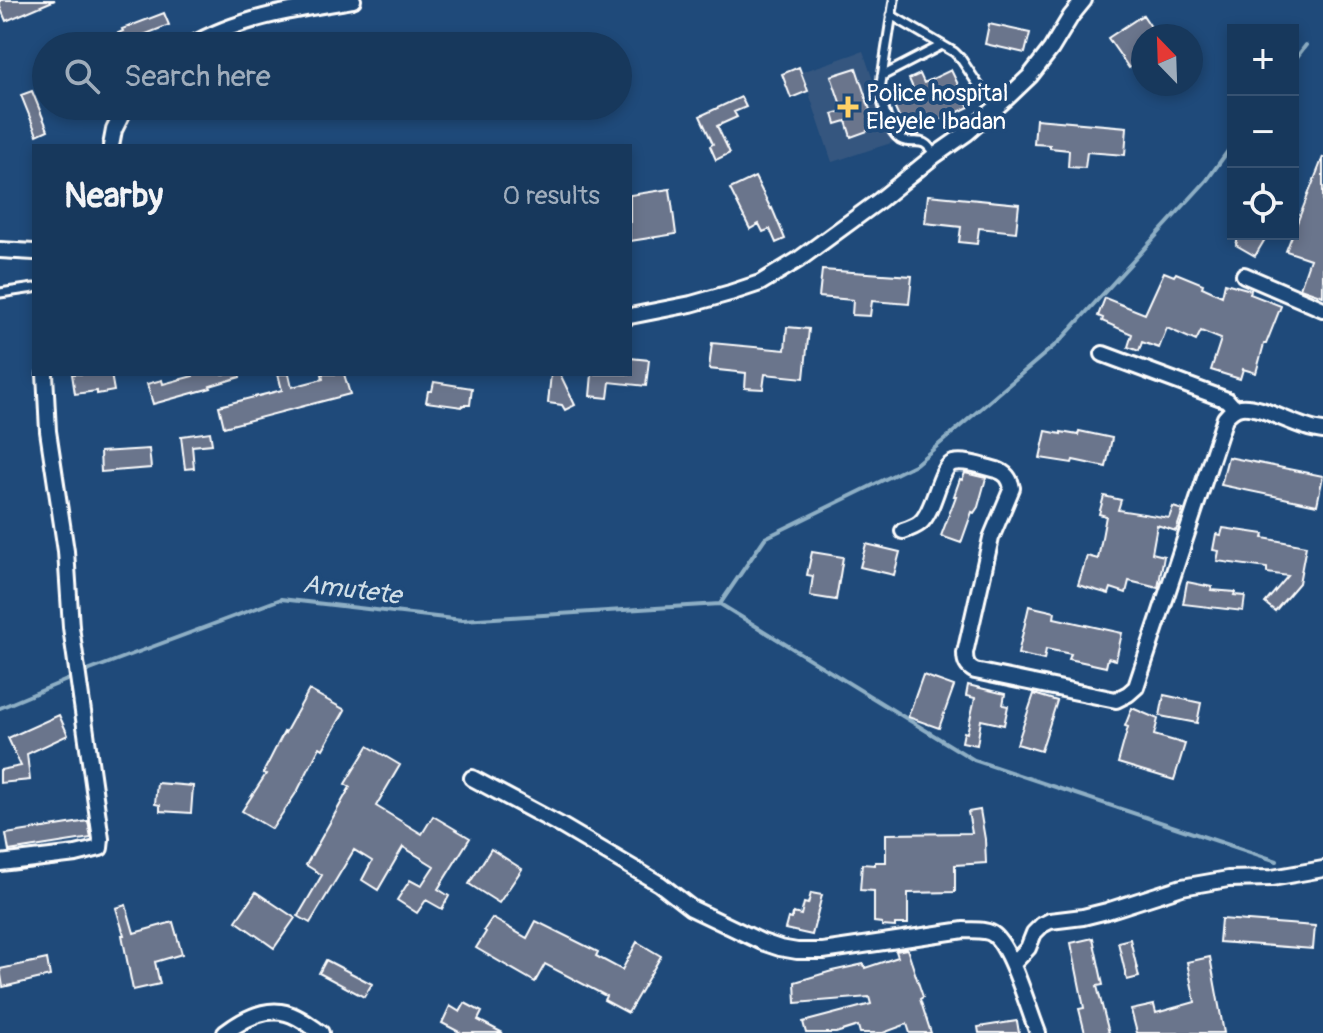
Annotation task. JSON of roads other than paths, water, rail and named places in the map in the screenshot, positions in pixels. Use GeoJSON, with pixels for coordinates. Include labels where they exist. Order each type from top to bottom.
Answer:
{"type":"FeatureCollection","features":[{"type":"Feature","properties":{"kind":"street"},"geometry":{"type":"LineString","coordinates":[[220,32],[298,9],[353,0]]}},
{"type":"Feature","properties":{"kind":"street"},"geometry":{"type":"LineString","coordinates":[[632,316],[691,304],[760,283],[798,260],[967,133],[1007,98],[1030,76],[1084,0]]}},
{"type":"Feature","properties":{"kind":"street"},"geometry":{"type":"LineString","coordinates":[[111,144],[119,120]]}},
{"type":"Feature","properties":{"kind":"street"},"geometry":{"type":"LineString","coordinates":[[0,250],[32,252]]}},
{"type":"Feature","properties":{"kind":"street"},"geometry":{"type":"LineString","coordinates":[[1244,275],[1323,309]]}},
{"type":"Feature","properties":{"kind":"street"},"geometry":{"type":"LineString","coordinates":[[1103,354],[1227,400],[1235,409]]}},
{"type":"Feature","properties":{"kind":"street"},"geometry":{"type":"LineString","coordinates":[[0,863],[100,848],[73,640],[66,551],[48,431],[45,376]]}},
{"type":"Feature","properties":{"kind":"street"},"geometry":{"type":"LineString","coordinates":[[903,531],[926,517],[949,465],[964,463],[1006,474],[1012,488],[991,538],[965,653],[966,664],[970,669],[990,674],[1111,700],[1122,698],[1136,687],[1223,423],[1229,413],[1235,409],[1253,407],[1323,431]]}},
{"type":"Feature","properties":{"kind":"street"},"geometry":{"type":"LineString","coordinates":[[472,778],[598,847],[660,884],[691,908],[780,948],[823,951],[964,930],[986,931],[994,935],[1013,964],[1038,1033]]}},
{"type":"Feature","properties":{"kind":"street"},"geometry":{"type":"LineString","coordinates":[[1013,964],[1028,948],[1034,933],[1050,921],[1107,911],[1182,887],[1228,879],[1272,878],[1323,869]]}},
{"type":"Feature","properties":{"kind":"street"},"geometry":{"type":"LineString","coordinates":[[225,1033],[248,1017],[269,1012],[298,1018],[321,1033]]}},
{"type":"Feature","properties":{"kind":"lane"},"geometry":{"type":"LineString","coordinates":[[894,0],[880,90],[882,102],[898,137],[904,141],[919,140],[925,143],[934,156]]}},
{"type":"Feature","properties":{"kind":"lane"},"geometry":{"type":"LineString","coordinates":[[891,15],[954,52],[983,92]]}},
{"type":"Feature","properties":{"kind":"lane"},"geometry":{"type":"LineString","coordinates":[[882,76],[942,45]]}},
{"type":"Feature","properties":{"kind":"lane"},"geometry":{"type":"LineString","coordinates":[[0,293],[32,288]]}},
{"type":"Feature","properties":{"kind":"waterway"},"geometry":{"type":"LineString","coordinates":[[1299,54],[1306,45]]}},
{"type":"Feature","properties":{"kind":"waterway"},"geometry":{"type":"LineString","coordinates":[[720,604],[765,538],[916,464],[1061,340],[1207,180],[1227,152]]}},
{"type":"Feature","properties":{"kind":"waterway","name":"Amutete"},"geometry":{"type":"LineString","coordinates":[[82,673],[281,599],[462,620],[720,604]]}},
{"type":"Feature","properties":{"kind":"waterway"},"geometry":{"type":"LineString","coordinates":[[720,604],[974,760],[1277,861]]}},
{"type":"Feature","properties":{"kind":"waterway","name":"Amutete"},"geometry":{"type":"LineString","coordinates":[[0,708],[74,677]]}},
{"type":"Feature","properties":{"kind":"place","name":"Police hospital Eleyele Ibadan"},"geometry":{"type":"Point","coordinates":[848,107]}}]}
